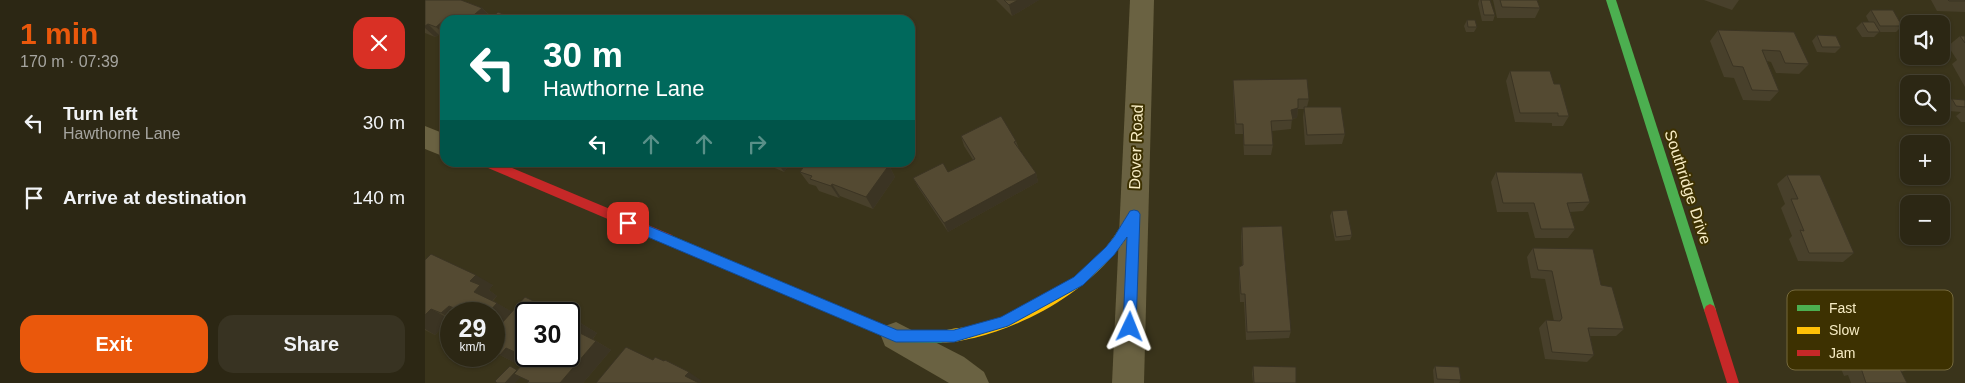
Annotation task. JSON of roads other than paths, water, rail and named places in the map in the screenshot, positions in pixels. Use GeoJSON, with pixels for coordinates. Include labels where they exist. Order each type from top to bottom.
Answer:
{"type":"FeatureCollection","features":[{"type":"Feature","properties":{"kind":"street","name":"Dover Road"},"geometry":{"type":"LineString","coordinates":[[1128,383],[1142,0]]}},
{"type":"Feature","properties":{"kind":"street","name":"Southridge Drive"},"geometry":{"type":"LineString","coordinates":[[1611,0],[1733,383]]}},
{"type":"Feature","properties":{"kind":"street"},"geometry":{"type":"LineString","coordinates":[[425,137],[440,144]]}},
{"type":"Feature","properties":{"kind":"street"},"geometry":{"type":"LineString","coordinates":[[497,167],[896,336],[953,367],[973,383]]}},
{"type":"Feature","properties":{"kind":"street"},"geometry":{"type":"LineString","coordinates":[[896,336],[954,336],[1004,322],[1078,281],[1101,261],[1119,241],[1134,214]]}}]}
